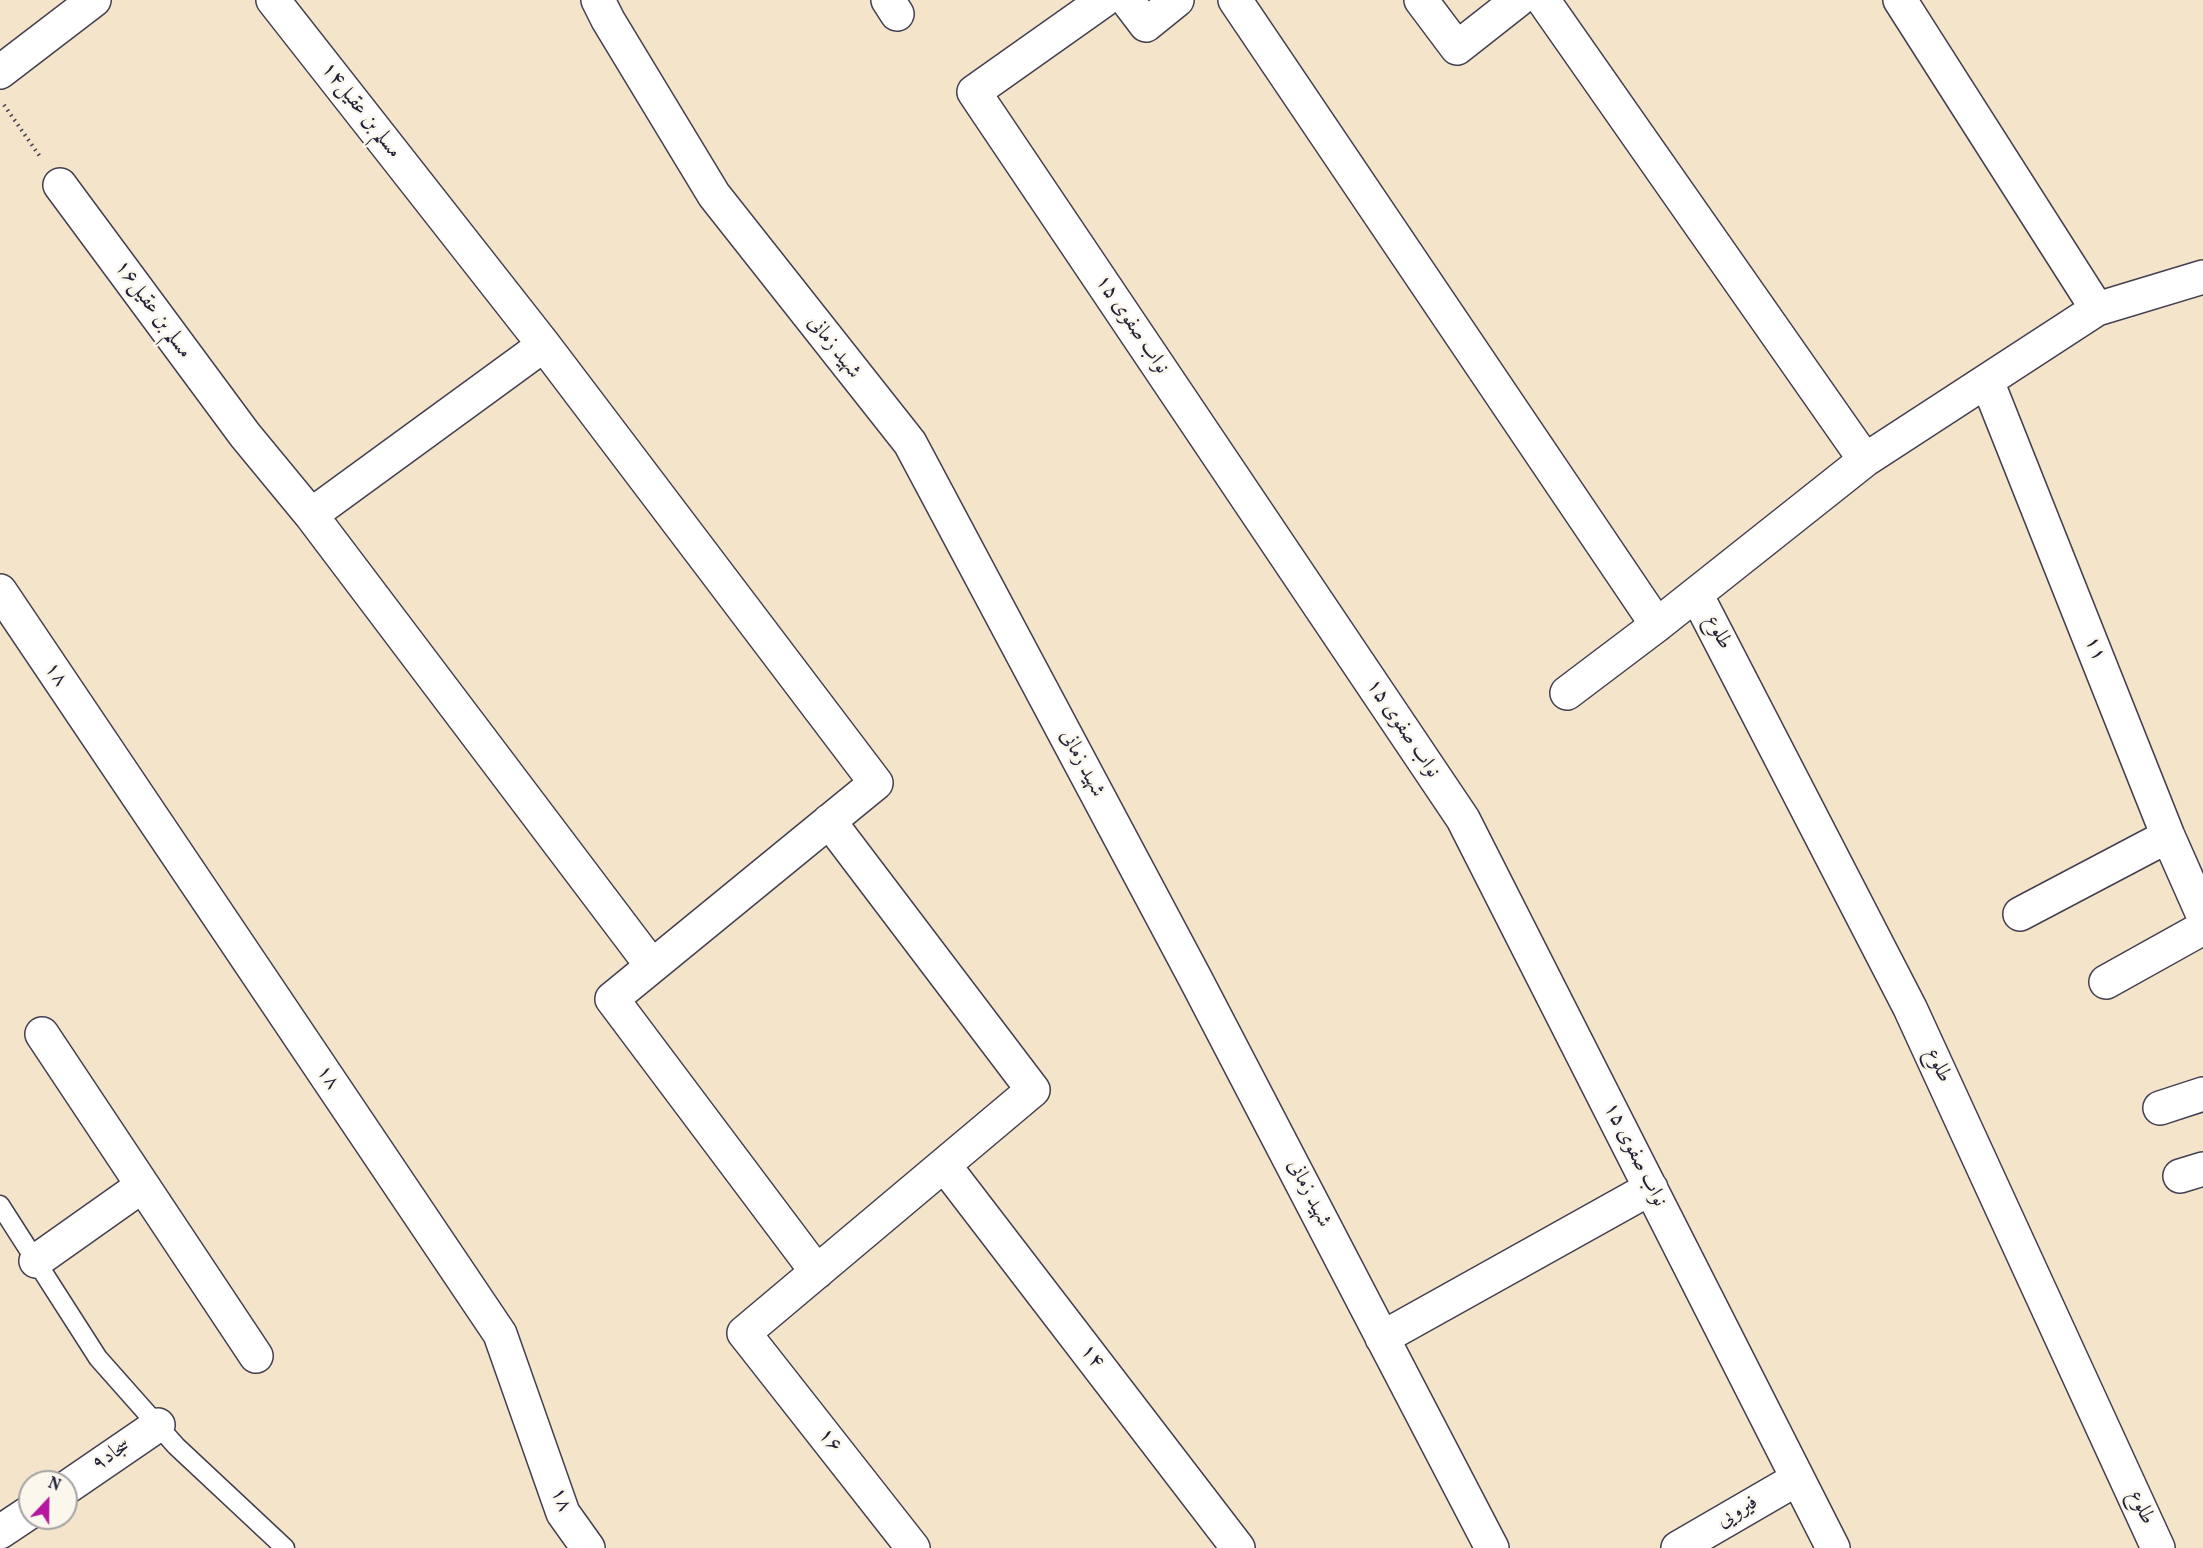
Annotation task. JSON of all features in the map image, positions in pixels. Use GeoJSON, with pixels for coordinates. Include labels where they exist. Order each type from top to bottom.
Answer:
{"type":"FeatureCollection","features":[{"type":"Feature","properties":{"kind":"street"},"geometry":{"type":"LineString","coordinates":[[0,72],[94,0]]}},
{"type":"Feature","properties":{"kind":"street","name":"مسلم بن عقیل۱۴"},"geometry":{"type":"LineString","coordinates":[[273,0],[544,345],[876,783],[829,821]]}},
{"type":"Feature","properties":{"kind":"street","name":"نواب صفوی ۱۵"},"geometry":{"type":"LineString","coordinates":[[1104,0],[974,92],[1463,819],[1833,1548]]}},
{"type":"Feature","properties":{"kind":"street"},"geometry":{"type":"LineString","coordinates":[[1127,0],[1146,25],[1177,0]]}},
{"type":"Feature","properties":{"kind":"street"},"geometry":{"type":"LineString","coordinates":[[1235,0],[1657,625]]}},
{"type":"Feature","properties":{"kind":"street"},"geometry":{"type":"LineString","coordinates":[[1421,0],[1457,48],[1518,0]]}},
{"type":"Feature","properties":{"kind":"street"},"geometry":{"type":"LineString","coordinates":[[1543,0],[1864,460]]}},
{"type":"Feature","properties":{"kind":"street"},"geometry":{"type":"LineString","coordinates":[[1900,0],[2097,309]]}},
{"type":"Feature","properties":{"kind":"street","name":"شهید زمانی"},"geometry":{"type":"LineString","coordinates":[[603,10],[714,195],[909,443],[1195,978],[1492,1548]]}},
{"type":"Feature","properties":{"kind":"street","name":"مسلم بن عقیل۱۶"},"geometry":{"type":"LineString","coordinates":[[60,185],[245,435],[311,515],[652,966]]}},
{"type":"Feature","properties":{"kind":"street"},"geometry":{"type":"LineString","coordinates":[[1567,693],[1657,625],[1864,460],[2097,309],[2203,277]]}},
{"type":"Feature","properties":{"kind":"street"},"geometry":{"type":"LineString","coordinates":[[311,515],[544,345]]}},
{"type":"Feature","properties":{"kind":"street","name":"۱۱"},"geometry":{"type":"LineString","coordinates":[[1987,381],[2168,836],[2203,915]]}},
{"type":"Feature","properties":{"kind":"street","name":"۱۸"},"geometry":{"type":"LineString","coordinates":[[0,591],[500,1334],[563,1513],[588,1548]]}},
{"type":"Feature","properties":{"kind":"street","name":"طلوع"},"geometry":{"type":"LineString","coordinates":[[1696,594],[1910,1008],[2158,1548]]}},
{"type":"Feature","properties":{"kind":"street"},"geometry":{"type":"LineString","coordinates":[[829,821],[1033,1090],[817,1272],[612,999],[829,821]]}},
{"type":"Feature","properties":{"kind":"street"},"geometry":{"type":"LineString","coordinates":[[2020,914],[2168,836]]}},
{"type":"Feature","properties":{"kind":"street"},"geometry":{"type":"LineString","coordinates":[[2106,982],[2203,928]]}},
{"type":"Feature","properties":{"kind":"street"},"geometry":{"type":"LineString","coordinates":[[42,1034],[256,1356]]}},
{"type":"Feature","properties":{"kind":"street"},"geometry":{"type":"LineString","coordinates":[[2160,1108],[2203,1094]]}},
{"type":"Feature","properties":{"kind":"street","name":"۱۴"},"geometry":{"type":"LineString","coordinates":[[944,1165],[1238,1548]]}},
{"type":"Feature","properties":{"kind":"street"},"geometry":{"type":"LineString","coordinates":[[36,1261],[142,1186]]}},
{"type":"Feature","properties":{"kind":"street"},"geometry":{"type":"LineString","coordinates":[[1382,1338],[1651,1188]]}},
{"type":"Feature","properties":{"kind":"street","name":"۱۶"},"geometry":{"type":"LineString","coordinates":[[817,1272],[744,1333],[914,1548]]}},
{"type":"Feature","properties":{"kind":"street","name":"۹سجاد"},"geometry":{"type":"LineString","coordinates":[[78,1480],[158,1425]]}},
{"type":"Feature","properties":{"kind":"street","name":"فیرویی"},"geometry":{"type":"LineString","coordinates":[[1678,1548],[1797,1479]]}},
{"type":"Feature","properties":{"kind":"street"},"geometry":{"type":"LineString","coordinates":[[0,1532],[18,1520]]}},
{"type":"Feature","properties":{"kind":"lane"},"geometry":{"type":"LineString","coordinates":[[0,1205],[98,1358],[176,1446],[285,1548]]}},
{"type":"Feature","properties":{"kind":"path"},"geometry":{"type":"LineString","coordinates":[[0,99],[60,185]]}}]}
